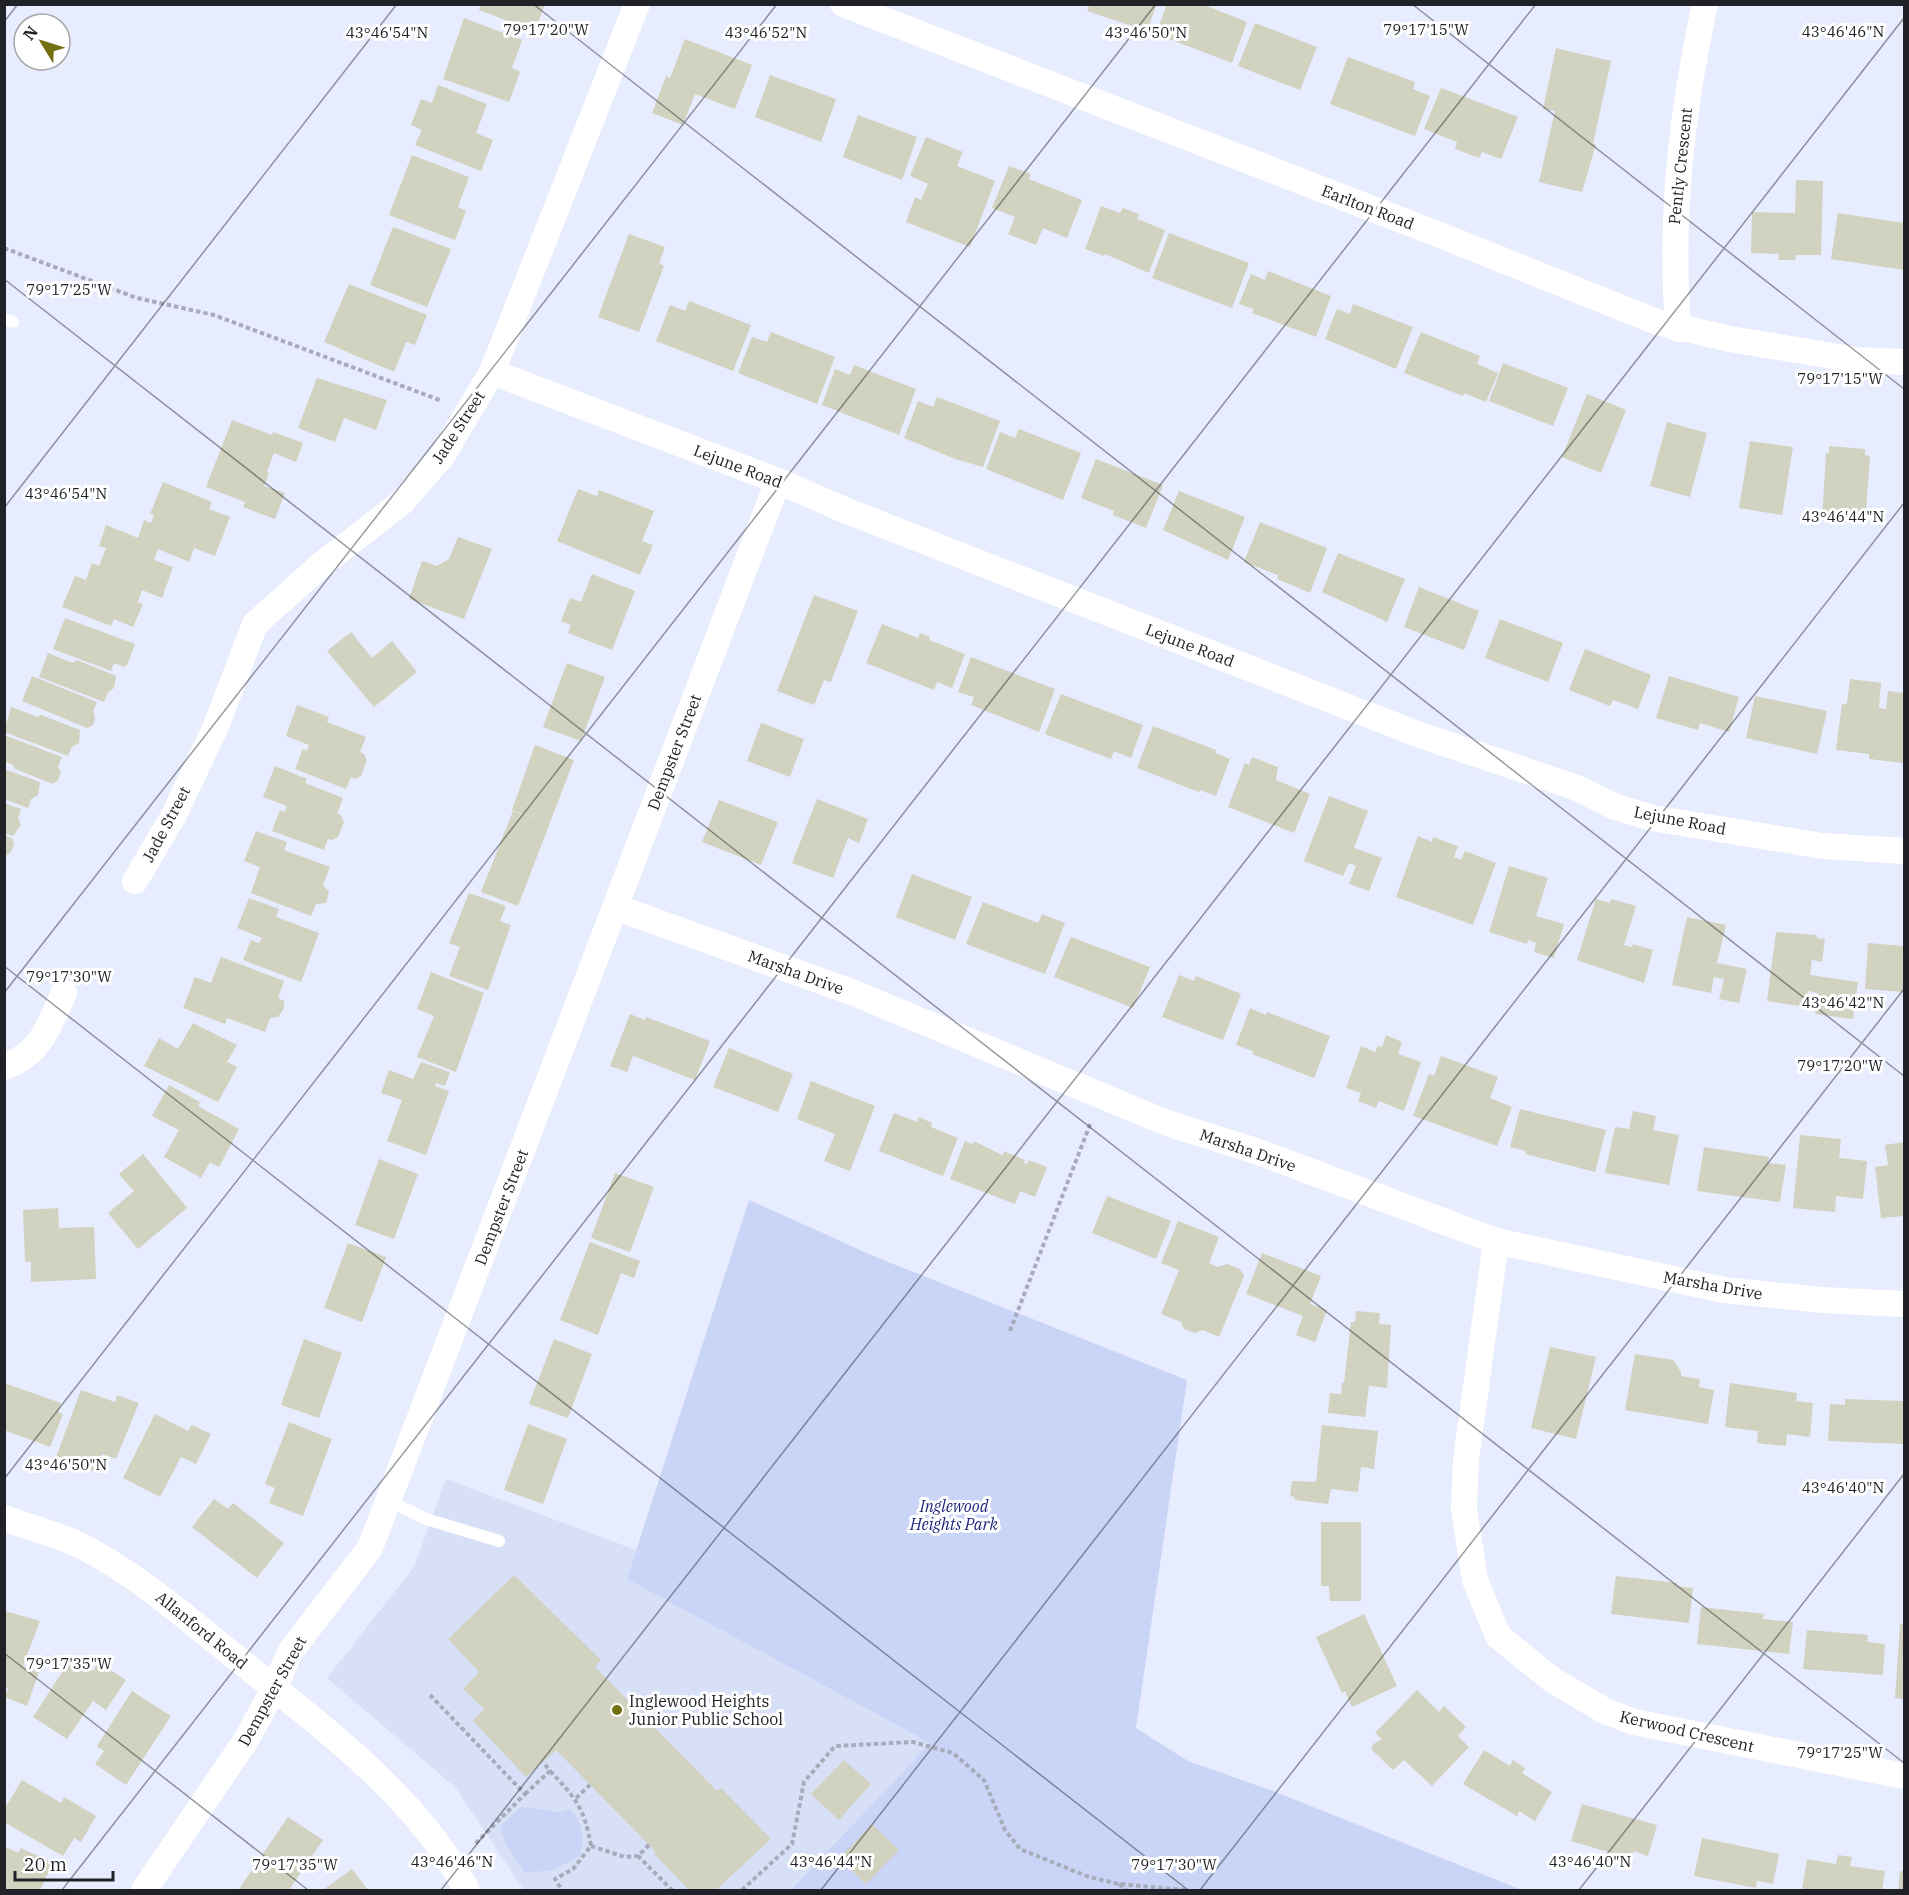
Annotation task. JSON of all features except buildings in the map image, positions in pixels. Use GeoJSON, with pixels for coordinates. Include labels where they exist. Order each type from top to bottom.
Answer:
{"type":"FeatureCollection","features":[{"type":"Feature","properties":{"kind":"street","name":"Jade Street"},"geometry":{"type":"LineString","coordinates":[[135,881],[174,815],[216,726],[255,624],[321,565],[402,502],[442,456],[492,372],[638,4]]}},
{"type":"Feature","properties":{"kind":"street","name":"Earlton Road"},"geometry":{"type":"LineString","coordinates":[[843,4],[1678,329],[1857,360],[1905,362]]}},
{"type":"Feature","properties":{"kind":"street","name":"Pently Crescent"},"geometry":{"type":"LineString","coordinates":[[1678,329],[1674,259],[1675,203],[1683,124],[1705,4]]}},
{"type":"Feature","properties":{"kind":"street","name":"Lejune Road"},"geometry":{"type":"LineString","coordinates":[[492,372],[778,480],[847,512],[1420,735],[1577,788],[1613,806],[1652,818],[1823,846],[1905,851]]}},
{"type":"Feature","properties":{"kind":"street","name":"Dempster Street"},"geometry":{"type":"LineString","coordinates":[[144,1890],[246,1740],[274,1689],[290,1652],[370,1548],[778,480]]}},
{"type":"Feature","properties":{"kind":"street","name":"Marsha Drive"},"geometry":{"type":"LineString","coordinates":[[615,907],[854,993],[1167,1123],[1256,1151],[1496,1241],[1724,1290],[1822,1300],[1905,1304]]}},
{"type":"Feature","properties":{"kind":"street"},"geometry":{"type":"LineString","coordinates":[[4,1067],[24,1060],[46,1034],[64,993]]}},
{"type":"Feature","properties":{"kind":"street","name":"Kerwood Crescent"},"geometry":{"type":"LineString","coordinates":[[1496,1241],[1466,1460],[1464,1509],[1475,1580],[1498,1636],[1559,1684],[1605,1711],[1634,1722],[1905,1776]]}},
{"type":"Feature","properties":{"kind":"street","name":"Allanford Road"},"geometry":{"type":"LineString","coordinates":[[4,1518],[52,1532],[124,1570],[158,1594],[353,1753],[392,1791],[451,1862],[467,1890]]}},
{"type":"Feature","properties":{"kind":"lane"},"geometry":{"type":"LineString","coordinates":[[389,1501],[426,1519],[499,1541]]}},
{"type":"Feature","properties":{"kind":"path"},"geometry":{"type":"LineString","coordinates":[[4,248],[137,298],[214,315],[469,411]]}},
{"type":"Feature","properties":{"kind":"path"},"geometry":{"type":"LineString","coordinates":[[1010,1331],[1101,1095]]}},
{"type":"Feature","properties":{"kind":"path"},"geometry":{"type":"LineString","coordinates":[[430,1695],[525,1794]]}},
{"type":"Feature","properties":{"kind":"path"},"geometry":{"type":"LineString","coordinates":[[742,1890],[792,1844],[804,1782],[835,1746],[913,1742],[953,1753],[984,1780],[1005,1830],[1020,1849],[1089,1877],[1119,1884],[1185,1890]]}},
{"type":"Feature","properties":{"kind":"path"},"geometry":{"type":"LineString","coordinates":[[543,1762],[576,1798],[587,1822],[591,1846],[573,1869],[555,1879],[562,1890]]}},
{"type":"Feature","properties":{"kind":"path"},"geometry":{"type":"LineString","coordinates":[[451,1862],[482,1840],[550,1771]]}},
{"type":"Feature","properties":{"kind":"path"},"geometry":{"type":"LineString","coordinates":[[576,1798],[590,1785]]}},
{"type":"Feature","properties":{"kind":"path"},"geometry":{"type":"LineString","coordinates":[[591,1846],[625,1857],[638,1856],[649,1845]]}},
{"type":"Feature","properties":{"kind":"path"},"geometry":{"type":"LineString","coordinates":[[638,1856],[672,1890]]}},
{"type":"Feature","properties":{"kind":"path"},"geometry":{"type":"LineString","coordinates":[[1119,1884],[1126,1890]]}},
{"type":"Feature","properties":{"kind":"shaded area","name":"Inglewood Heights Junior Public School"},"geometry":{"type":"Polygon","coordinates":[[[446,1479],[636,1550],[627,1579],[930,1743],[791,1890],[524,1890],[455,1787],[327,1678],[414,1567],[446,1479]]]}},
{"type":"Feature","properties":{"kind":"green space","name":"Inglewood Heights Park"},"geometry":{"type":"Polygon","coordinates":[[[749,1200],[878,1258],[1187,1380],[1136,1728],[1188,1761],[1273,1791],[1522,1890],[791,1890],[930,1743],[627,1579],[749,1200]]]}},
{"type":"Feature","properties":{"kind":"green space"},"geometry":{"type":"Polygon","coordinates":[[[520,1807],[561,1812],[570,1809],[578,1819],[582,1831],[580,1856],[553,1870],[525,1873],[507,1846],[500,1827],[520,1807]]]}},
{"type":"Feature","properties":{"kind":"place","name":"Inglewood Heights Junior Public School"},"geometry":{"type":"Point","coordinates":[617,1710]}}]}
